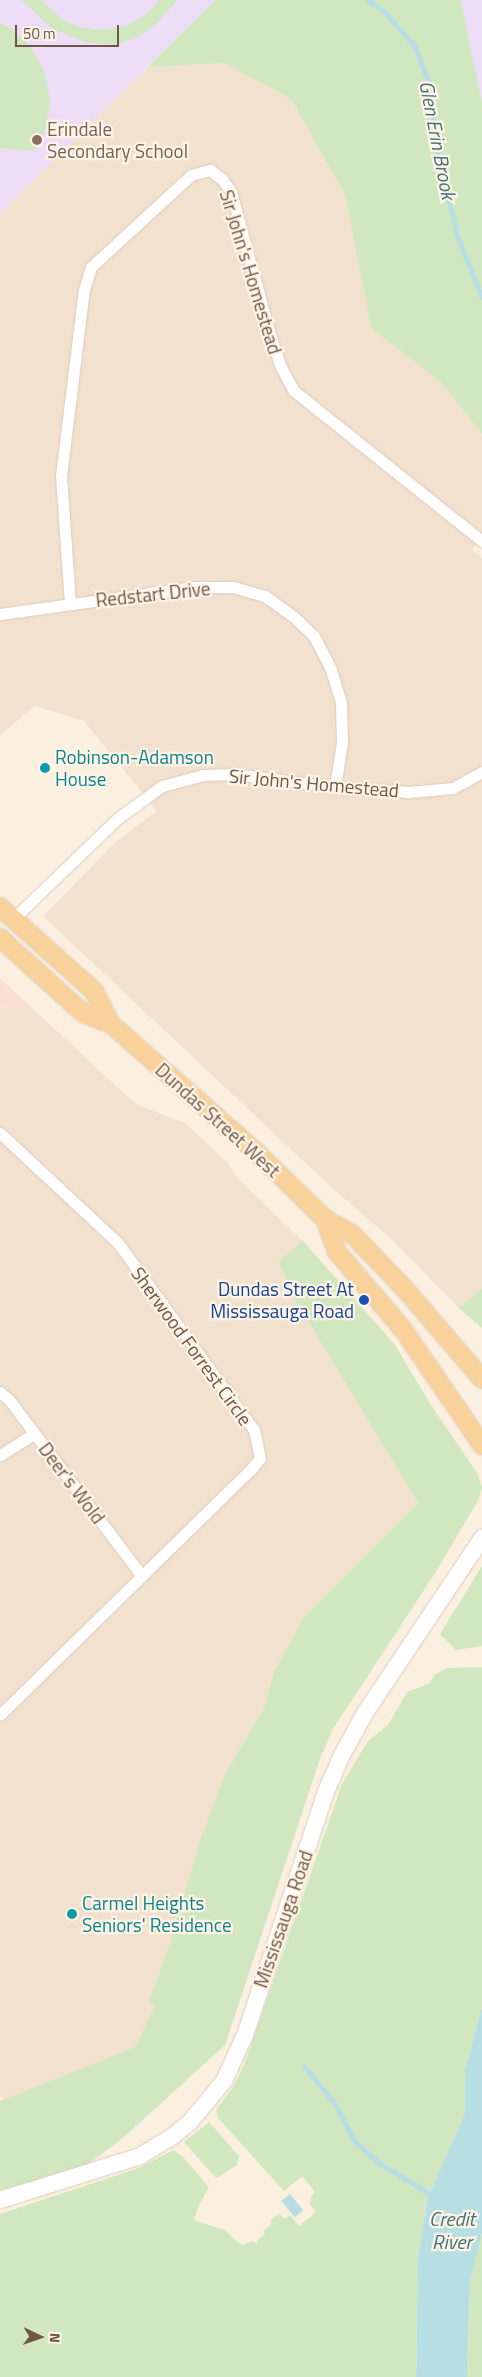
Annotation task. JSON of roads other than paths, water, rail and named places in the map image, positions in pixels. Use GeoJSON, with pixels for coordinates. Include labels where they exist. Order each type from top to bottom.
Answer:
{"type":"FeatureCollection","features":[{"type":"Feature","properties":{"kind":"main road","name":"Dundas Street West"},"geometry":{"type":"LineString","coordinates":[[7,913],[94,991],[111,1024]]}},
{"type":"Feature","properties":{"kind":"main road","name":"Dundas Street West"},"geometry":{"type":"LineString","coordinates":[[0,938],[83,1013],[111,1024],[254,1150],[325,1219],[352,1234],[410,1295],[482,1379]]}},
{"type":"Feature","properties":{"kind":"main road","name":"Dundas Street West"},"geometry":{"type":"LineString","coordinates":[[325,1219],[337,1252],[402,1328],[482,1445]]}},
{"type":"Feature","properties":{"kind":"main road","name":"Mississauga Road"},"geometry":{"type":"LineString","coordinates":[[0,2200],[140,2156],[174,2136],[190,2122],[224,2081],[245,2035],[325,1794],[342,1755],[365,1714],[482,1538]]}},
{"type":"Feature","properties":{"kind":"street","name":"Sir John's Homestead"},"geometry":{"type":"LineString","coordinates":[[70,604],[61,476],[84,290],[92,267],[191,175],[210,170],[222,179],[231,192],[269,331],[281,367],[294,391],[482,541]]}},
{"type":"Feature","properties":{"kind":"street","name":"Redstart Drive"},"geometry":{"type":"LineString","coordinates":[[0,614],[194,586],[233,587],[265,596],[293,616],[314,636],[331,670],[341,702],[342,742],[335,787]]}},
{"type":"Feature","properties":{"kind":"street","name":"Sir John's Homestead"},"geometry":{"type":"LineString","coordinates":[[7,913],[118,818],[162,786],[203,775],[234,774],[335,787],[409,792],[453,788],[482,772]]}},
{"type":"Feature","properties":{"kind":"street","name":"Sherwood Forrest Circle"},"geometry":{"type":"LineString","coordinates":[[0,1133],[118,1243],[254,1430],[259,1445],[260,1458],[251,1470],[0,1715]]}},
{"type":"Feature","properties":{"kind":"street","name":"Deer's Wold"},"geometry":{"type":"LineString","coordinates":[[0,1392],[10,1401],[142,1576]]}},
{"type":"Feature","properties":{"kind":"street"},"geometry":{"type":"LineString","coordinates":[[0,1455],[34,1434]]}},
{"type":"Feature","properties":{"kind":"water","name":"Credit River"},"geometry":{"type":"Polygon","coordinates":[[[482,2007],[482,2233],[470,2281],[467,2377],[416,2377],[418,2257],[428,2197],[465,2113],[465,2070],[482,2007]]]}},
{"type":"Feature","properties":{"kind":"water"},"geometry":{"type":"Polygon","coordinates":[[[290,2194],[303,2210],[295,2217],[281,2201],[290,2194]]]}},
{"type":"Feature","properties":{"kind":"waterway","name":"Glen Erin Brook"},"geometry":{"type":"LineString","coordinates":[[368,0],[384,11],[415,46],[429,83],[439,159],[458,237],[482,297]]}},
{"type":"Feature","properties":{"kind":"waterway"},"geometry":{"type":"LineString","coordinates":[[305,2067],[334,2102],[356,2143],[381,2164],[434,2196]]}},
{"type":"Feature","properties":{"kind":"place","name":"Erindale Secondary School"},"geometry":{"type":"Point","coordinates":[37,140]}},
{"type":"Feature","properties":{"kind":"place","name":"Robinson-Adamson House"},"geometry":{"type":"Point","coordinates":[45,768]}},
{"type":"Feature","properties":{"kind":"place","name":"Dundas Street At Mississauga Road"},"geometry":{"type":"Point","coordinates":[364,1300]}},
{"type":"Feature","properties":{"kind":"place","name":"Carmel Heights Seniors' Residence"},"geometry":{"type":"Point","coordinates":[72,1914]}}]}
